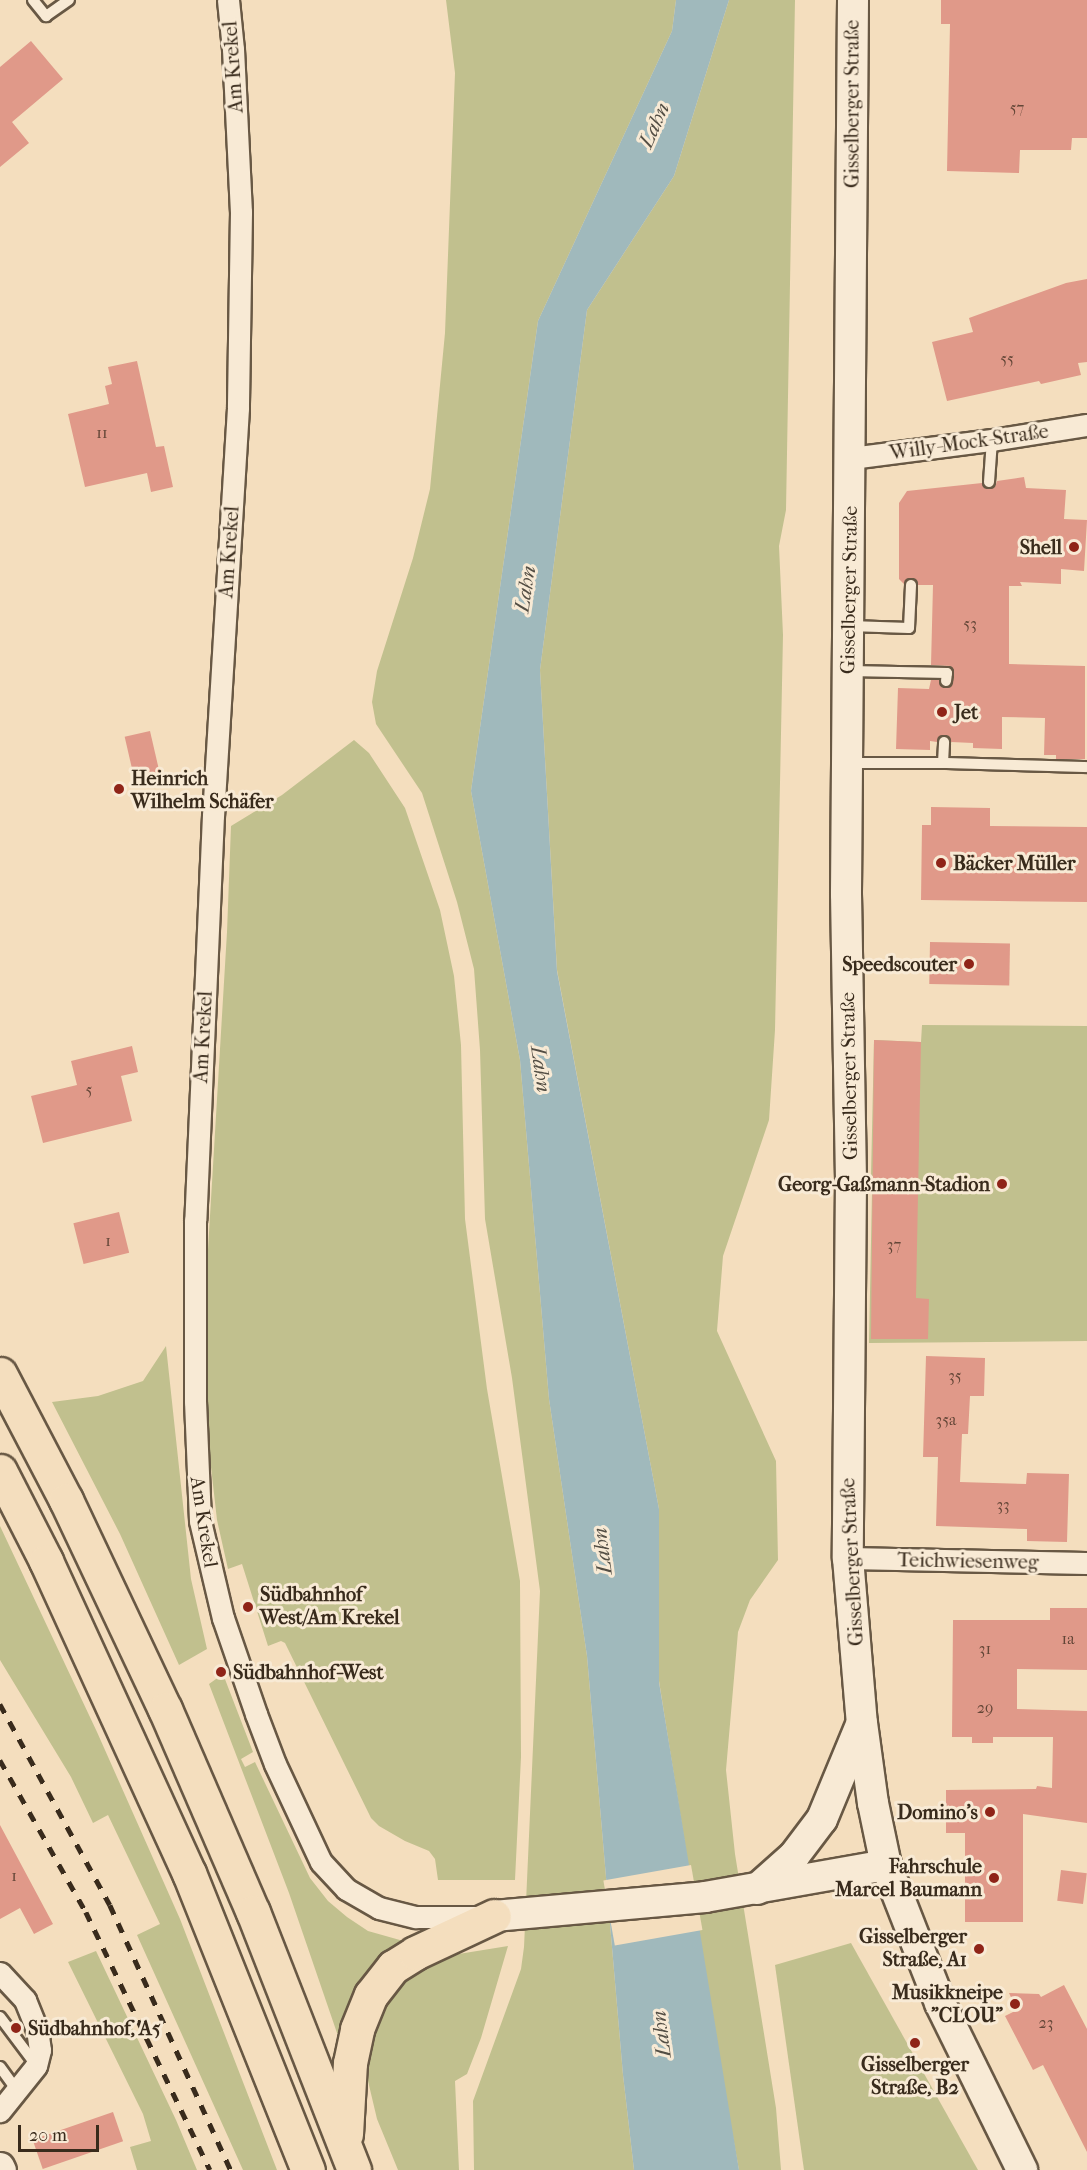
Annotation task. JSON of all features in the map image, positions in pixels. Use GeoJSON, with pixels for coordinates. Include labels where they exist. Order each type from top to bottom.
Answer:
{"type":"FeatureCollection","features":[{"type":"Feature","properties":{"kind":"highway"},"geometry":{"type":"LineString","coordinates":[[0,1374],[66,1500],[165,1709],[253,1912],[350,2157]]}},
{"type":"Feature","properties":{"kind":"highway"},"geometry":{"type":"LineString","coordinates":[[0,1471],[46,1561],[189,1873],[308,2170]]}},
{"type":"Feature","properties":{"kind":"highway"},"geometry":{"type":"LineString","coordinates":[[350,2157],[350,2063],[357,2029],[371,1995],[393,1967],[432,1930],[494,1916]]}},
{"type":"Feature","properties":{"kind":"main road","name":"Gisselberger Straße"},"geometry":{"type":"LineString","coordinates":[[853,0],[846,894],[851,1180],[848,1558],[862,1723],[873,1803],[886,1865],[940,2003],[1023,2166]]}},
{"type":"Feature","properties":{"kind":"main road"},"geometry":{"type":"LineString","coordinates":[[758,1889],[794,1856],[822,1819],[862,1723]]}},
{"type":"Feature","properties":{"kind":"main road"},"geometry":{"type":"LineString","coordinates":[[494,1916],[758,1889],[886,1865]]}},
{"type":"Feature","properties":{"kind":"street","name":"Am Krekel"},"geometry":{"type":"LineString","coordinates":[[228,0],[233,49],[241,212],[238,408],[213,806],[195,1220],[195,1401],[200,1521],[223,1618],[244,1680],[275,1764],[321,1862],[346,1889],[371,1905],[432,1930]]}},
{"type":"Feature","properties":{"kind":"street","name":"Willy-Mock-Straße"},"geometry":{"type":"LineString","coordinates":[[851,458],[992,440],[1087,424]]}},
{"type":"Feature","properties":{"kind":"street","name":"Teichwiesenweg"},"geometry":{"type":"LineString","coordinates":[[848,1558],[1087,1563]]}},
{"type":"Feature","properties":{"kind":"street"},"geometry":{"type":"LineString","coordinates":[[0,1973],[20,1991],[33,2017],[40,2041],[36,2066],[0,2111]]}},
{"type":"Feature","properties":{"kind":"lane"},"geometry":{"type":"LineString","coordinates":[[33,0],[46,16],[69,0]]}},
{"type":"Feature","properties":{"kind":"lane"},"geometry":{"type":"LineString","coordinates":[[989,482],[992,440]]}},
{"type":"Feature","properties":{"kind":"lane"},"geometry":{"type":"LineString","coordinates":[[847,626],[909,628],[910,585]]}},
{"type":"Feature","properties":{"kind":"lane"},"geometry":{"type":"LineString","coordinates":[[847,671],[947,673],[946,681]]}},
{"type":"Feature","properties":{"kind":"lane"},"geometry":{"type":"LineString","coordinates":[[943,763],[944,742]]}},
{"type":"Feature","properties":{"kind":"lane"},"geometry":{"type":"LineString","coordinates":[[847,763],[1087,766]]}},
{"type":"Feature","properties":{"kind":"lane"},"geometry":{"type":"LineString","coordinates":[[0,2017],[36,2066]]}},
{"type":"Feature","properties":{"kind":"lane"},"geometry":{"type":"LineString","coordinates":[[0,2067],[17,2090]]}},
{"type":"Feature","properties":{"kind":"shaded area"},"geometry":{"type":"Polygon","coordinates":[[[446,0],[676,0],[672,31],[538,321],[471,791],[520,1060],[549,1399],[587,1656],[623,2075],[634,2170],[474,2170],[473,2101],[521,1969],[524,1947],[540,1591],[512,1378],[485,1219],[480,1050],[474,969],[457,902],[422,793],[376,724],[372,702],[377,671],[413,558],[430,489],[445,333],[455,73],[446,0]]]}},
{"type":"Feature","properties":{"kind":"shaded area"},"geometry":{"type":"Polygon","coordinates":[[[729,0],[795,0],[786,510],[779,546],[783,635],[775,1030],[769,1120],[723,1256],[717,1331],[776,1461],[778,1560],[750,1600],[738,1632],[726,1770],[735,1854],[776,2108],[781,2170],[739,2170],[721,2071],[659,1681],[659,1509],[557,970],[540,670],[587,310],[674,176],[729,0]]]}},
{"type":"Feature","properties":{"kind":"shaded area"},"geometry":{"type":"Polygon","coordinates":[[[354,740],[369,753],[405,808],[440,910],[454,976],[461,1045],[465,1219],[487,1389],[520,1581],[521,1757],[515,1880],[438,1880],[435,1859],[429,1851],[405,1841],[379,1826],[371,1818],[285,1643],[281,1641],[268,1646],[242,1564],[228,1569],[217,1520],[207,1432],[206,1283],[231,826],[282,795],[354,740]]]}},
{"type":"Feature","properties":{"kind":"shaded area","name":"Georg-Gaßmann-Stadion"},"geometry":{"type":"Polygon","coordinates":[[[922,1025],[1087,1026],[1087,1341],[869,1343],[872,1191],[917,1191],[918,1177],[871,1176],[874,1040],[921,1042],[922,1025]]]}},
{"type":"Feature","properties":{"kind":"shaded area"},"geometry":{"type":"Polygon","coordinates":[[[166,1346],[191,1579],[207,1649],[179,1665],[120,1534],[52,1402],[98,1396],[143,1381],[166,1346]]]}},
{"type":"Feature","properties":{"kind":"shaded area"},"geometry":{"type":"Polygon","coordinates":[[[0,1526],[97,1732],[180,1919],[277,2170],[243,2170],[137,1935],[160,1924],[108,1815],[93,1823],[71,1777],[0,1660],[0,1526]]]}},
{"type":"Feature","properties":{"kind":"shaded area"},"geometry":{"type":"Polygon","coordinates":[[[223,1674],[253,1752],[241,1759],[245,1767],[255,1762],[310,1878],[328,1901],[368,1931],[407,1942],[341,2033],[337,2033],[289,1893],[209,1684],[223,1674]]]}},
{"type":"Feature","properties":{"kind":"shaded area"},"geometry":{"type":"Polygon","coordinates":[[[851,1943],[978,2170],[804,2170],[775,1965],[851,1943]]]}},
{"type":"Feature","properties":{"kind":"shaded area"},"geometry":{"type":"Polygon","coordinates":[[[508,1946],[481,2038],[467,2074],[455,2081],[459,2170],[398,2170],[377,2119],[368,2081],[371,2036],[393,1993],[417,1972],[440,1957],[508,1946]]]}},
{"type":"Feature","properties":{"kind":"shaded area"},"geometry":{"type":"Polygon","coordinates":[[[96,1951],[176,2120],[197,2170],[137,2170],[130,2147],[151,2141],[143,2114],[68,1962],[96,1951]]]}},
{"type":"Feature","properties":{"kind":"water","name":"Lahn"},"geometry":{"type":"Polygon","coordinates":[[[676,0],[729,0],[674,176],[587,310],[540,670],[557,971],[659,1509],[659,1682],[739,2170],[634,2170],[623,2075],[587,1656],[549,1399],[520,1060],[471,791],[538,321],[672,31],[676,0]]]}},
{"type":"Feature","properties":{"kind":"pier"},"geometry":{"type":"Polygon","coordinates":[[[691,1865],[702,1930],[615,1945],[603,1880],[691,1865]]]}},
{"type":"Feature","properties":{"kind":"building"},"geometry":{"type":"Polygon","coordinates":[[[941,0],[1087,0],[1087,138],[1072,138],[1071,150],[1020,150],[1019,173],[947,171],[950,24],[941,24],[941,0]]]}},
{"type":"Feature","properties":{"kind":"building"},"geometry":{"type":"Polygon","coordinates":[[[31,41],[63,79],[12,122],[29,143],[0,167],[0,67],[31,41]]]}},
{"type":"Feature","properties":{"kind":"building"},"geometry":{"type":"Polygon","coordinates":[[[1087,279],[1087,362],[1078,363],[1081,375],[1041,384],[1039,381],[947,401],[932,342],[973,332],[969,318],[1066,283],[1087,279]]]}},
{"type":"Feature","properties":{"kind":"building"},"geometry":{"type":"Polygon","coordinates":[[[137,361],[156,447],[164,446],[173,487],[151,492],[147,473],[85,487],[68,414],[109,404],[105,386],[112,384],[108,367],[137,361]]]}},
{"type":"Feature","properties":{"kind":"building"},"geometry":{"type":"Polygon","coordinates":[[[1024,477],[1026,488],[1066,490],[1064,519],[1087,520],[1084,571],[1061,569],[1061,584],[1020,582],[1022,586],[1009,586],[1009,664],[1085,666],[1085,759],[1056,759],[1056,755],[1044,755],[1045,718],[1002,717],[1002,749],[973,748],[973,743],[951,742],[949,736],[944,735],[937,742],[930,741],[930,750],[896,749],[898,688],[929,689],[931,680],[939,680],[941,687],[948,688],[952,685],[954,674],[951,666],[931,665],[933,585],[918,585],[912,578],[904,584],[899,579],[899,503],[907,491],[982,483],[989,489],[995,487],[997,481],[1024,477]]]}},
{"type":"Feature","properties":{"kind":"building"},"geometry":{"type":"Polygon","coordinates":[[[150,731],[161,777],[135,783],[125,737],[150,731]]]}},
{"type":"Feature","properties":{"kind":"building"},"geometry":{"type":"Polygon","coordinates":[[[931,807],[990,808],[990,826],[1087,827],[1087,902],[921,900],[922,825],[931,825],[931,807]]]}},
{"type":"Feature","properties":{"kind":"building","name":"Speedscouter"},"geometry":{"type":"Polygon","coordinates":[[[930,942],[1010,943],[1009,985],[929,984],[930,942]]]}},
{"type":"Feature","properties":{"kind":"building"},"geometry":{"type":"Polygon","coordinates":[[[874,1040],[921,1042],[916,1298],[929,1299],[928,1339],[871,1339],[874,1040]]]}},
{"type":"Feature","properties":{"kind":"building"},"geometry":{"type":"Polygon","coordinates":[[[132,1046],[138,1072],[121,1076],[132,1121],[43,1143],[31,1096],[77,1085],[71,1061],[132,1046]]]}},
{"type":"Feature","properties":{"kind":"building"},"geometry":{"type":"Polygon","coordinates":[[[119,1212],[129,1253],[84,1264],[73,1223],[119,1212]]]}},
{"type":"Feature","properties":{"kind":"building"},"geometry":{"type":"Polygon","coordinates":[[[926,1356],[985,1358],[984,1396],[970,1396],[968,1434],[962,1434],[960,1482],[1026,1484],[1027,1473],[1069,1474],[1067,1542],[1027,1541],[1027,1529],[936,1526],[938,1457],[923,1457],[926,1356]]]}},
{"type":"Feature","properties":{"kind":"building"},"geometry":{"type":"Polygon","coordinates":[[[1050,1608],[1087,1608],[1087,1670],[1017,1669],[1017,1709],[1087,1711],[1087,1823],[1023,1814],[1023,1922],[965,1922],[965,1833],[946,1833],[946,1790],[1036,1789],[1037,1786],[1052,1788],[1053,1737],[993,1737],[993,1743],[972,1743],[972,1737],[952,1737],[953,1620],[1050,1620],[1050,1608]]]}},
{"type":"Feature","properties":{"kind":"building"},"geometry":{"type":"Polygon","coordinates":[[[0,1825],[53,1924],[34,1934],[20,1908],[0,1919],[0,1825]]]}},
{"type":"Feature","properties":{"kind":"building"},"geometry":{"type":"Polygon","coordinates":[[[1061,1870],[1087,1873],[1083,1904],[1057,1901],[1061,1870]]]}},
{"type":"Feature","properties":{"kind":"building"},"geometry":{"type":"Polygon","coordinates":[[[1064,1985],[1087,2029],[1087,2152],[1043,2065],[1033,2070],[1005,2016],[1017,2010],[1009,1993],[1039,1994],[1041,1997],[1064,1985]]]}},
{"type":"Feature","properties":{"kind":"building"},"geometry":{"type":"Polygon","coordinates":[[[113,2112],[123,2141],[43,2169],[33,2140],[113,2112]]]}},
{"type":"Feature","properties":{"kind":"railway"},"geometry":{"type":"LineString","coordinates":[[0,1704],[110,1905],[231,2170]]}},
{"type":"Feature","properties":{"kind":"railway"},"geometry":{"type":"LineString","coordinates":[[0,1760],[86,1912],[210,2170]]}},
{"type":"Feature","properties":{"kind":"place","name":"Shell"},"geometry":{"type":"Point","coordinates":[1074,547]}},
{"type":"Feature","properties":{"kind":"place","name":"Jet"},"geometry":{"type":"Point","coordinates":[942,712]}},
{"type":"Feature","properties":{"kind":"place","name":"Heinrich Wilhelm Schäfer"},"geometry":{"type":"Point","coordinates":[119,789]}},
{"type":"Feature","properties":{"kind":"place","name":"Bäcker Müller"},"geometry":{"type":"Point","coordinates":[941,863]}},
{"type":"Feature","properties":{"kind":"place","name":"Speedscouter"},"geometry":{"type":"Point","coordinates":[969,964]}},
{"type":"Feature","properties":{"kind":"place","name":"Georg-Gaßmann-Stadion"},"geometry":{"type":"Point","coordinates":[1002,1184]}},
{"type":"Feature","properties":{"kind":"place","name":"Südbahnhof West/Am Krekel"},"geometry":{"type":"Point","coordinates":[248,1607]}},
{"type":"Feature","properties":{"kind":"place","name":"Südbahnhof-West"},"geometry":{"type":"Point","coordinates":[221,1672]}},
{"type":"Feature","properties":{"kind":"place","name":"Domino's"},"geometry":{"type":"Point","coordinates":[990,1812]}},
{"type":"Feature","properties":{"kind":"place","name":"Fahrschule Marcel Baumann"},"geometry":{"type":"Point","coordinates":[994,1878]}},
{"type":"Feature","properties":{"kind":"place","name":"Gisselberger Straße, A1"},"geometry":{"type":"Point","coordinates":[979,1949]}},
{"type":"Feature","properties":{"kind":"place","name":"Musikkneipe \"CLOU\""},"geometry":{"type":"Point","coordinates":[1015,2004]}},
{"type":"Feature","properties":{"kind":"place","name":"Südbahnhof, A5"},"geometry":{"type":"Point","coordinates":[16,2028]}},
{"type":"Feature","properties":{"kind":"place","name":"Gisselberger Straße, B2"},"geometry":{"type":"Point","coordinates":[915,2043]}}]}
